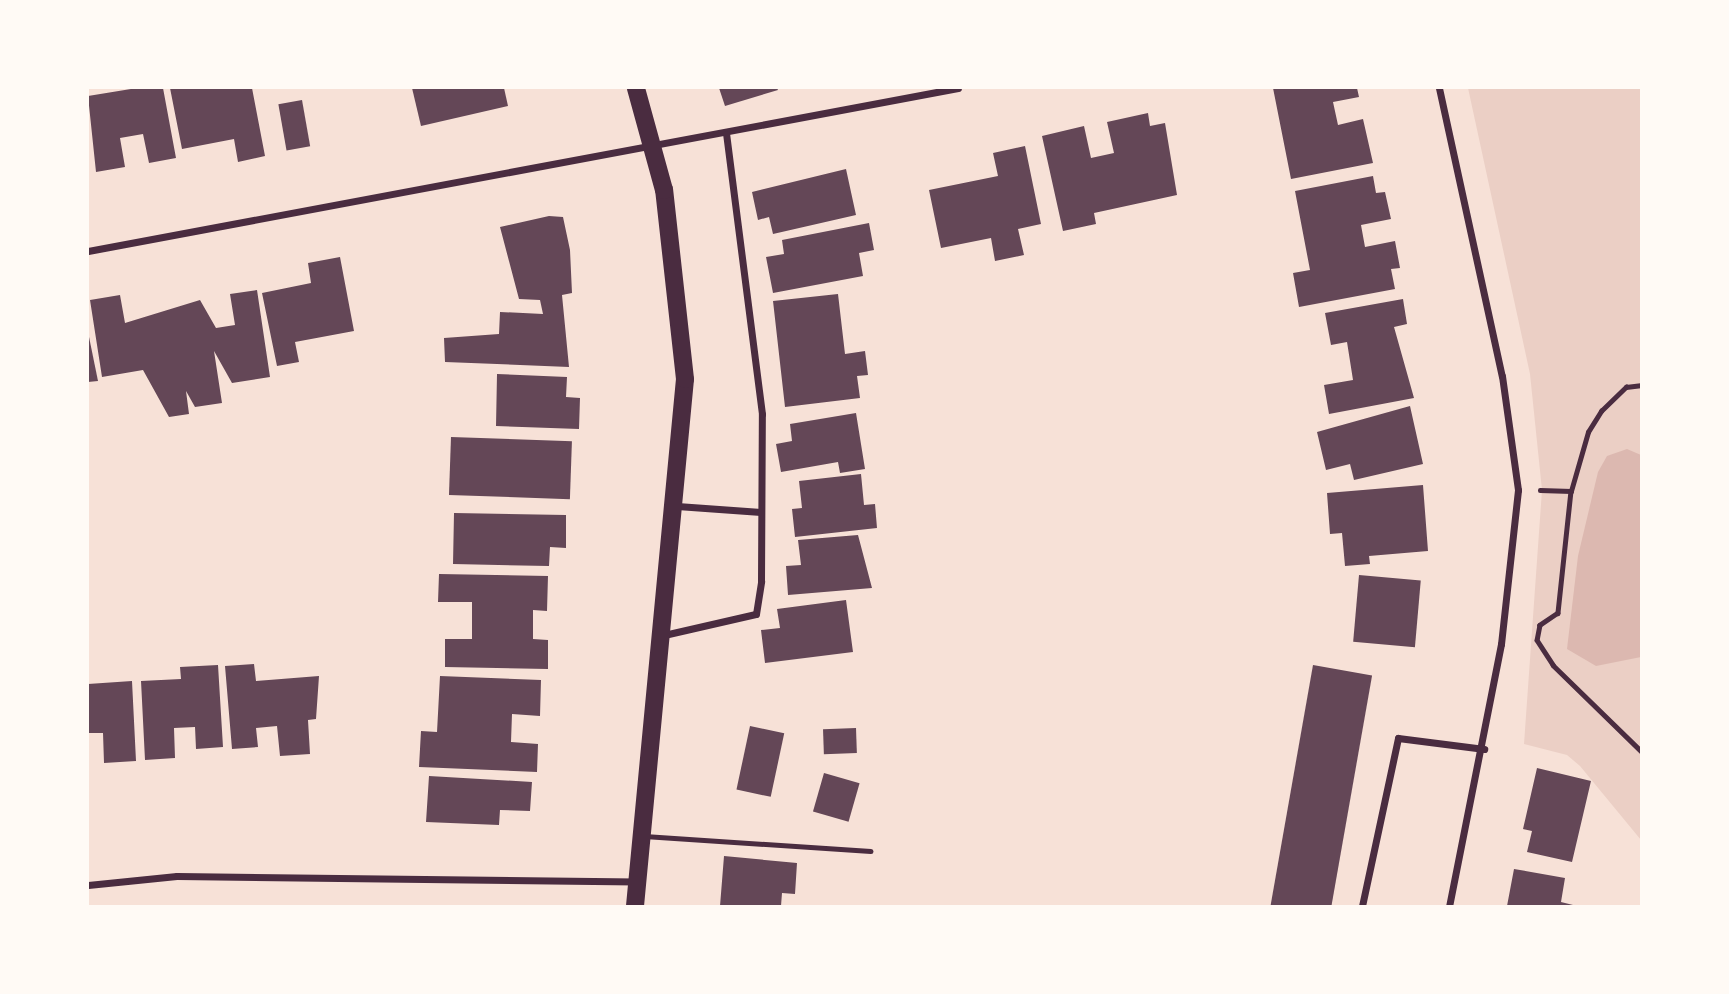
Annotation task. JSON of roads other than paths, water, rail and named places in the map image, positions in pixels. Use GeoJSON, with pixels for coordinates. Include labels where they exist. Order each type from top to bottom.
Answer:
{"type":"FeatureCollection","features":[{"type":"Feature","properties":{"kind":"main road"},"geometry":{"type":"LineString","coordinates":[[635,906],[677,506],[684,334],[656,147],[636,88]]}},
{"type":"Feature","properties":{"kind":"street"},"geometry":{"type":"LineString","coordinates":[[88,251],[726,134],[958,88]]}},
{"type":"Feature","properties":{"kind":"street"},"geometry":{"type":"LineString","coordinates":[[1438,88],[1502,376],[1517,490],[1512,573],[1484,749],[1449,906]]}},
{"type":"Feature","properties":{"kind":"street"},"geometry":{"type":"LineString","coordinates":[[664,635],[756,614],[762,414],[726,134]]}},
{"type":"Feature","properties":{"kind":"street"},"geometry":{"type":"LineString","coordinates":[[677,506],[761,512]]}},
{"type":"Feature","properties":{"kind":"street"},"geometry":{"type":"LineString","coordinates":[[1362,906],[1398,738],[1484,749]]}},
{"type":"Feature","properties":{"kind":"street"},"geometry":{"type":"LineString","coordinates":[[88,884],[177,876],[638,882]]}},
{"type":"Feature","properties":{"kind":"lane"},"geometry":{"type":"LineString","coordinates":[[643,836],[871,851]]}}]}
